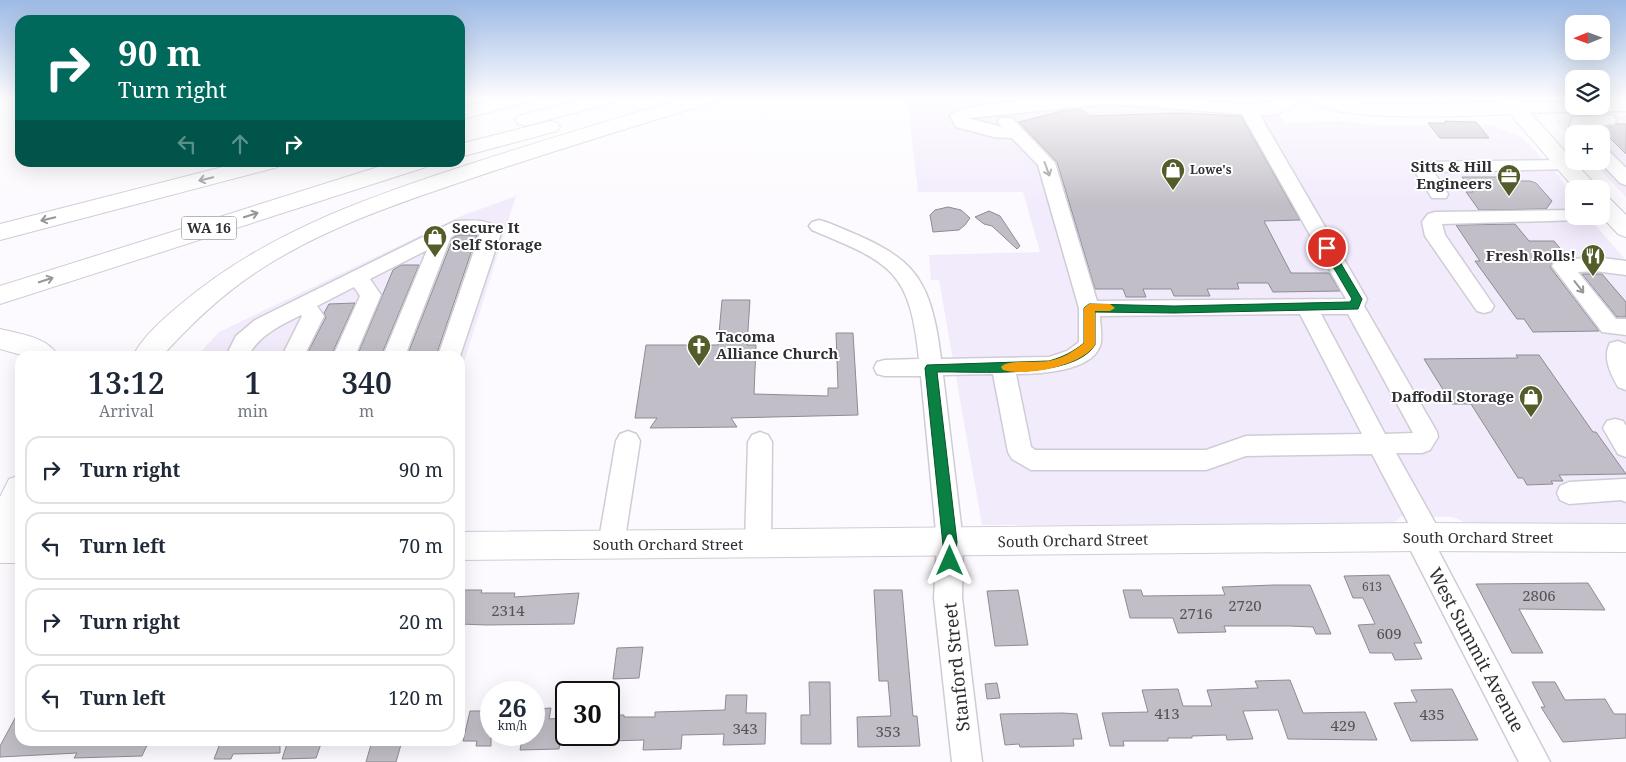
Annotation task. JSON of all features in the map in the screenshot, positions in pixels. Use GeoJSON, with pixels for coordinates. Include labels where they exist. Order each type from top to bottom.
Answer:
{"type":"FeatureCollection","features":[{"type":"Feature","properties":{"kind":"main road"},"geometry":{"type":"LineString","coordinates":[[465,150],[526,134]]}},
{"type":"Feature","properties":{"kind":"main road"},"geometry":{"type":"LineString","coordinates":[[138,351],[169,317],[207,284],[280,238],[362,204],[592,134]]}},
{"type":"Feature","properties":{"kind":"main road"},"geometry":{"type":"LineString","coordinates":[[1540,134],[1565,159]]}},
{"type":"Feature","properties":{"kind":"main road"},"geometry":{"type":"LineString","coordinates":[[0,232],[251,167]]}},
{"type":"Feature","properties":{"kind":"main road","name":"WA 16"},"geometry":{"type":"LineString","coordinates":[[0,276],[347,167]]}},
{"type":"Feature","properties":{"kind":"main road","name":"WA 16"},"geometry":{"type":"LineString","coordinates":[[0,295],[402,167]]}},
{"type":"Feature","properties":{"kind":"main road"},"geometry":{"type":"LineString","coordinates":[[151,351],[177,322],[224,282],[272,251],[339,217],[483,167]]}},
{"type":"Feature","properties":{"kind":"main road"},"geometry":{"type":"LineString","coordinates":[[1574,170],[1581,180]]}},
{"type":"Feature","properties":{"kind":"main road"},"geometry":{"type":"LineString","coordinates":[[0,339],[31,347],[37,351]]}},
{"type":"Feature","properties":{"kind":"main road"},"geometry":{"type":"LineString","coordinates":[[0,502],[15,486]]}},
{"type":"Feature","properties":{"kind":"main road"},"geometry":{"type":"LineString","coordinates":[[0,536],[3,522],[15,498]]}},
{"type":"Feature","properties":{"kind":"main road"},"geometry":{"type":"LineString","coordinates":[[0,549],[15,537]]}},
{"type":"Feature","properties":{"kind":"main road","name":"South Orchard Street"},"geometry":{"type":"LineString","coordinates":[[465,546],[1424,537],[1626,538]]}},
{"type":"Feature","properties":{"kind":"main road"},"geometry":{"type":"LineString","coordinates":[[0,549],[15,549]]}},
{"type":"Feature","properties":{"kind":"main road"},"geometry":{"type":"LineString","coordinates":[[0,567],[15,567]]}},
{"type":"Feature","properties":{"kind":"street"},"geometry":{"type":"LineString","coordinates":[[885,368],[1049,365],[1075,357],[1090,345],[1089,308],[1046,163],[1017,134]]}},
{"type":"Feature","properties":{"kind":"street"},"geometry":{"type":"LineString","coordinates":[[1263,134],[1357,299],[1354,306]]}},
{"type":"Feature","properties":{"kind":"street"},"geometry":{"type":"LineString","coordinates":[[1439,194],[1421,167],[1565,160]]}},
{"type":"Feature","properties":{"kind":"street"},"geometry":{"type":"LineString","coordinates":[[1484,306],[1435,236],[1432,222],[1435,218],[1565,216]]}},
{"type":"Feature","properties":{"kind":"street","name":"Stanford Street"},"geometry":{"type":"LineString","coordinates":[[819,226],[874,248],[900,266],[911,280],[922,304],[950,542],[948,598],[967,762]]}},
{"type":"Feature","properties":{"kind":"street"},"geometry":{"type":"LineString","coordinates":[[240,351],[244,342],[263,325],[443,233],[455,227],[485,227],[491,233],[450,351]]}},
{"type":"Feature","properties":{"kind":"street"},"geometry":{"type":"LineString","coordinates":[[396,351],[443,233]]}},
{"type":"Feature","properties":{"kind":"street"},"geometry":{"type":"LineString","coordinates":[[1622,268],[1595,264],[1562,266],[1610,327],[1626,327]]}},
{"type":"Feature","properties":{"kind":"street"},"geometry":{"type":"LineString","coordinates":[[346,351],[371,295],[357,277]]}},
{"type":"Feature","properties":{"kind":"street"},"geometry":{"type":"LineString","coordinates":[[296,351],[313,316],[305,304]]}},
{"type":"Feature","properties":{"kind":"street"},"geometry":{"type":"LineString","coordinates":[[1089,308],[1174,309],[1354,306]]}},
{"type":"Feature","properties":{"kind":"street"},"geometry":{"type":"LineString","coordinates":[[1003,367],[1020,452],[1031,460],[1206,460],[1223,456],[1237,448],[1246,446],[1420,443],[1426,437],[1354,306]]}},
{"type":"Feature","properties":{"kind":"street","name":"West Summit Avenue"},"geometry":{"type":"LineString","coordinates":[[1307,307],[1378,443],[1535,762]]}},
{"type":"Feature","properties":{"kind":"street"},"geometry":{"type":"LineString","coordinates":[[1618,350],[1620,371],[1626,380]]}},
{"type":"Feature","properties":{"kind":"street"},"geometry":{"type":"LineString","coordinates":[[1626,428],[1615,428],[1626,447]]}},
{"type":"Feature","properties":{"kind":"street"},"geometry":{"type":"LineString","coordinates":[[611,545],[628,441]]}},
{"type":"Feature","properties":{"kind":"street"},"geometry":{"type":"LineString","coordinates":[[758,544],[760,442]]}},
{"type":"Feature","properties":{"kind":"street"},"geometry":{"type":"LineString","coordinates":[[1569,493],[1626,491]]}},
{"type":"Feature","properties":{"kind":"shaded area"},"geometry":{"type":"Polygon","coordinates":[[[911,134],[1513,134],[1522,137],[1557,174],[1565,185],[1565,225],[1595,225],[1626,260],[1626,526],[1472,526],[1453,517],[1402,516],[1390,526],[982,525],[939,280],[931,280],[929,255],[1040,252],[1023,192],[918,192],[911,134]]]}},
{"type":"Feature","properties":{"kind":"shaded area"},"geometry":{"type":"Polygon","coordinates":[[[1610,134],[1626,134],[1626,197],[1600,170],[1610,170],[1610,134]]]}},
{"type":"Feature","properties":{"kind":"shaded area","name":"Secure It Self Storage"},"geometry":{"type":"Polygon","coordinates":[[[516,196],[465,359],[465,351],[202,351],[219,332],[461,216],[516,196]]]}},
{"type":"Feature","properties":{"kind":"building","name":"Lowe's"},"geometry":{"type":"Polygon","coordinates":[[[1030,134],[1251,134],[1300,220],[1264,221],[1291,273],[1329,273],[1340,291],[1273,292],[1268,283],[1237,283],[1239,289],[1207,289],[1210,296],[1174,296],[1171,289],[1143,289],[1146,297],[1126,297],[1123,289],[1095,289],[1057,162],[1030,134]]]}},
{"type":"Feature","properties":{"kind":"building"},"geometry":{"type":"Polygon","coordinates":[[[1436,134],[1485,134],[1489,138],[1440,138],[1436,134]]]}},
{"type":"Feature","properties":{"kind":"building"},"geometry":{"type":"Polygon","coordinates":[[[1610,134],[1626,134],[1626,154],[1610,138],[1610,134]]]}},
{"type":"Feature","properties":{"kind":"building","name":"Sitts & Hill Engineers"},"geometry":{"type":"Polygon","coordinates":[[[1462,177],[1498,177],[1501,181],[1530,181],[1536,183],[1552,201],[1546,209],[1479,210],[1466,192],[1473,192],[1462,177]]]}},
{"type":"Feature","properties":{"kind":"building"},"geometry":{"type":"Polygon","coordinates":[[[948,207],[961,210],[970,218],[959,230],[933,232],[930,215],[935,210],[948,207]]]}},
{"type":"Feature","properties":{"kind":"building"},"geometry":{"type":"Polygon","coordinates":[[[989,211],[1000,216],[1020,246],[1017,249],[992,226],[984,224],[975,217],[989,211]]]}},
{"type":"Feature","properties":{"kind":"building"},"geometry":{"type":"Polygon","coordinates":[[[1515,224],[1529,241],[1554,241],[1568,258],[1555,259],[1550,267],[1599,331],[1533,332],[1524,319],[1517,319],[1475,261],[1480,261],[1456,225],[1515,224]]]}},
{"type":"Feature","properties":{"kind":"building"},"geometry":{"type":"Polygon","coordinates":[[[458,235],[477,235],[438,351],[409,351],[453,238],[458,235]]]}},
{"type":"Feature","properties":{"kind":"building"},"geometry":{"type":"Polygon","coordinates":[[[401,265],[419,265],[383,351],[359,351],[393,270],[401,265]]]}},
{"type":"Feature","properties":{"kind":"building"},"geometry":{"type":"Polygon","coordinates":[[[1582,274],[1602,274],[1626,302],[1626,317],[1617,317],[1582,274]]]}},
{"type":"Feature","properties":{"kind":"building","name":"Tacoma Alliance Church"},"geometry":{"type":"Polygon","coordinates":[[[722,300],[750,300],[747,345],[756,345],[754,394],[828,396],[828,388],[838,388],[836,333],[853,333],[858,415],[731,418],[737,427],[650,428],[657,418],[635,418],[646,345],[718,345],[722,300]]]}},
{"type":"Feature","properties":{"kind":"building"},"geometry":{"type":"Polygon","coordinates":[[[355,303],[333,351],[309,351],[326,317],[324,313],[329,304],[355,303]]]}},
{"type":"Feature","properties":{"kind":"building","name":"Daffodil Storage"},"geometry":{"type":"Polygon","coordinates":[[[1516,355],[1539,355],[1593,432],[1596,432],[1626,474],[1559,475],[1563,481],[1551,481],[1553,484],[1527,485],[1523,478],[1518,478],[1471,404],[1452,404],[1424,359],[1518,358],[1516,355]]]}},
{"type":"Feature","properties":{"kind":"building"},"geometry":{"type":"Polygon","coordinates":[[[1389,575],[1422,643],[1414,643],[1422,659],[1395,660],[1392,653],[1370,653],[1358,625],[1375,624],[1363,598],[1353,598],[1344,576],[1389,575]]]}},
{"type":"Feature","properties":{"kind":"building"},"geometry":{"type":"Polygon","coordinates":[[[1588,583],[1605,610],[1519,609],[1543,653],[1512,653],[1476,584],[1588,583]]]}},
{"type":"Feature","properties":{"kind":"building"},"geometry":{"type":"Polygon","coordinates":[[[1310,585],[1331,634],[1316,634],[1313,627],[1290,626],[1224,626],[1226,632],[1178,633],[1173,618],[1130,618],[1123,590],[1141,590],[1143,596],[1225,595],[1222,587],[1310,585]]]}},
{"type":"Feature","properties":{"kind":"building"},"geometry":{"type":"Polygon","coordinates":[[[465,590],[482,590],[481,593],[515,593],[514,597],[579,593],[574,624],[465,624],[465,590]]]}},
{"type":"Feature","properties":{"kind":"building"},"geometry":{"type":"Polygon","coordinates":[[[874,590],[902,590],[913,716],[917,716],[920,746],[858,747],[857,717],[891,716],[888,681],[879,681],[874,590]]]}},
{"type":"Feature","properties":{"kind":"building"},"geometry":{"type":"Polygon","coordinates":[[[1018,590],[1028,645],[995,646],[987,591],[1018,590]]]}},
{"type":"Feature","properties":{"kind":"building"},"geometry":{"type":"Polygon","coordinates":[[[643,647],[639,678],[613,679],[617,648],[643,647]]]}},
{"type":"Feature","properties":{"kind":"building"},"geometry":{"type":"Polygon","coordinates":[[[1290,680],[1303,713],[1365,712],[1377,740],[1288,739],[1278,710],[1243,711],[1253,739],[1227,740],[1226,735],[1192,736],[1192,738],[1168,738],[1168,741],[1123,741],[1124,746],[1110,746],[1102,713],[1148,712],[1142,690],[1178,689],[1183,706],[1212,706],[1207,690],[1258,688],[1255,681],[1290,680]]]}},
{"type":"Feature","properties":{"kind":"building"},"geometry":{"type":"Polygon","coordinates":[[[809,682],[830,682],[831,744],[801,744],[801,715],[810,715],[809,682]]]}},
{"type":"Feature","properties":{"kind":"building"},"geometry":{"type":"Polygon","coordinates":[[[1532,682],[1555,682],[1565,700],[1605,699],[1614,714],[1626,714],[1626,738],[1563,742],[1541,707],[1545,707],[1532,682]]]}},
{"type":"Feature","properties":{"kind":"building"},"geometry":{"type":"Polygon","coordinates":[[[997,683],[1000,698],[987,699],[985,684],[997,683]]]}},
{"type":"Feature","properties":{"kind":"building"},"geometry":{"type":"Polygon","coordinates":[[[1452,689],[1478,740],[1411,741],[1394,703],[1417,702],[1411,690],[1452,689]]]}},
{"type":"Feature","properties":{"kind":"building"},"geometry":{"type":"Polygon","coordinates":[[[726,695],[747,695],[746,713],[766,713],[765,744],[723,745],[724,734],[682,735],[681,749],[643,750],[644,740],[620,741],[620,715],[624,715],[624,717],[655,717],[655,712],[725,710],[726,695]]]}},
{"type":"Feature","properties":{"kind":"building"},"geometry":{"type":"Polygon","coordinates":[[[545,708],[551,708],[549,719],[555,719],[555,746],[559,746],[559,749],[520,750],[521,746],[545,746],[545,708]]]}},
{"type":"Feature","properties":{"kind":"building"},"geometry":{"type":"Polygon","coordinates":[[[470,711],[480,711],[480,746],[476,746],[477,741],[465,741],[470,711]]]}},
{"type":"Feature","properties":{"kind":"building"},"geometry":{"type":"Polygon","coordinates":[[[1000,714],[1077,714],[1082,739],[1073,739],[1074,746],[1020,747],[1019,744],[1005,745],[1000,714]]]}},
{"type":"Feature","properties":{"kind":"building"},"geometry":{"type":"Polygon","coordinates":[[[15,718],[15,746],[147,746],[142,756],[74,758],[77,753],[0,757],[0,746],[15,718]]]}},
{"type":"Feature","properties":{"kind":"building"},"geometry":{"type":"Polygon","coordinates":[[[219,746],[280,746],[280,753],[233,754],[231,759],[214,759],[219,746]]]}},
{"type":"Feature","properties":{"kind":"building"},"geometry":{"type":"Polygon","coordinates":[[[286,746],[320,746],[316,758],[282,759],[286,746]]]}},
{"type":"Feature","properties":{"kind":"building"},"geometry":{"type":"Polygon","coordinates":[[[371,746],[401,746],[396,762],[366,762],[371,746]]]}},
{"type":"Feature","properties":{"kind":"slow traffic"},"geometry":{"type":"LineString","coordinates":[[1007,367],[1049,365],[1075,357],[1090,345],[1089,308],[1110,308]]}},
{"type":"Feature","properties":{"kind":"place","name":"Lowe's"},"geometry":{"type":"Point","coordinates":[1173,191]}},
{"type":"Feature","properties":{"kind":"place","name":"Sitts & Hill Engineers"},"geometry":{"type":"Point","coordinates":[1509,197]}},
{"type":"Feature","properties":{"kind":"place","name":"Secure It Self Storage"},"geometry":{"type":"Point","coordinates":[435,258]}},
{"type":"Feature","properties":{"kind":"place","name":"Fresh Rolls!"},"geometry":{"type":"Point","coordinates":[1593,277]}},
{"type":"Feature","properties":{"kind":"place","name":"Tacoma Alliance Church"},"geometry":{"type":"Point","coordinates":[699,367]}},
{"type":"Feature","properties":{"kind":"place","name":"Daffodil Storage"},"geometry":{"type":"Point","coordinates":[1531,418]}},
{"type":"Feature","properties":{"kind":"route"},"geometry":{"type":"LineString","coordinates":[[950,561],[950,542],[931,368],[1049,365],[1075,357],[1090,345],[1089,308],[1342,308],[1354,306],[1357,303],[1357,299],[1327,248]]}}]}
